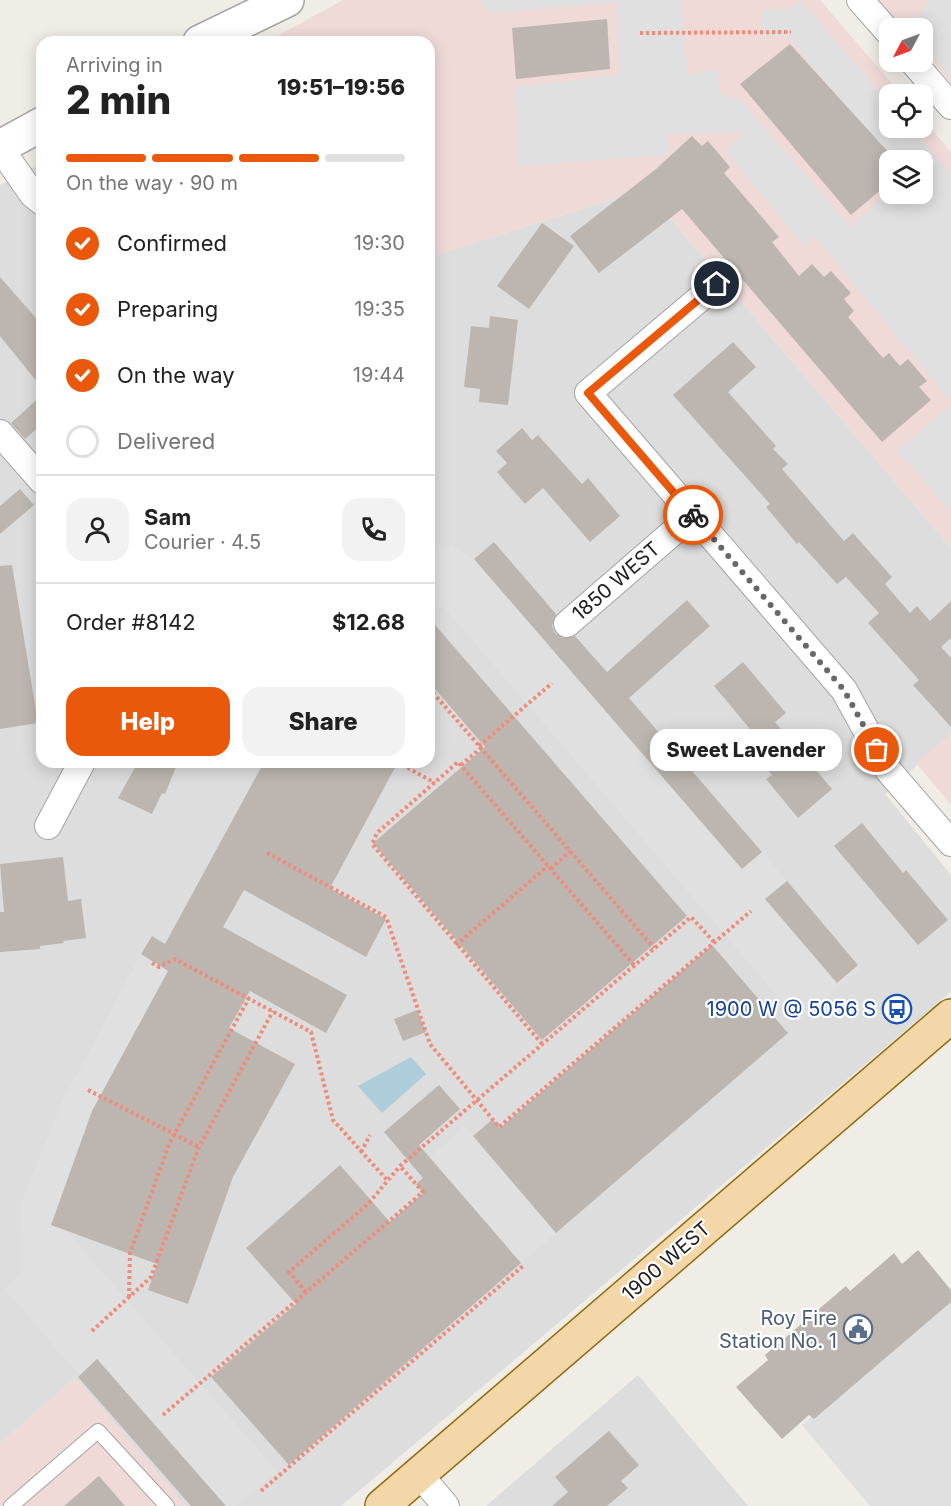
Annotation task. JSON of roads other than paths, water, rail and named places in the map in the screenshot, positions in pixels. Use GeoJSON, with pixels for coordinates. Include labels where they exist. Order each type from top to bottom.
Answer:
{"type":"FeatureCollection","features":[{"type":"Feature","properties":{"kind":"main road","name":"1900 WEST"},"geometry":{"type":"LineString","coordinates":[[382,1506],[951,1016]]}},
{"type":"Feature","properties":{"kind":"street"},"geometry":{"type":"LineString","coordinates":[[212,36],[287,0]]}},
{"type":"Feature","properties":{"kind":"street"},"geometry":{"type":"LineString","coordinates":[[860,0],[879,22]]}},
{"type":"Feature","properties":{"kind":"street"},"geometry":{"type":"LineString","coordinates":[[922,72],[951,106]]}},
{"type":"Feature","properties":{"kind":"street"},"geometry":{"type":"LineString","coordinates":[[36,127],[0,147],[36,197]]}},
{"type":"Feature","properties":{"kind":"street"},"geometry":{"type":"LineString","coordinates":[[717,284],[588,393],[844,690],[888,770],[951,843]]}},
{"type":"Feature","properties":{"kind":"street"},"geometry":{"type":"LineString","coordinates":[[0,433],[36,474]]}},
{"type":"Feature","properties":{"kind":"street","name":"1850 WEST"},"geometry":{"type":"LineString","coordinates":[[567,624],[693,515]]}},
{"type":"Feature","properties":{"kind":"street"},"geometry":{"type":"LineString","coordinates":[[48,826],[79,768]]}},
{"type":"Feature","properties":{"kind":"street"},"geometry":{"type":"LineString","coordinates":[[419,1474],[446,1506]]}},
{"type":"Feature","properties":{"kind":"lane"},"geometry":{"type":"LineString","coordinates":[[10,1506],[98,1431],[167,1506]]}},
{"type":"Feature","properties":{"kind":"water"},"geometry":{"type":"Polygon","coordinates":[[[411,1057],[426,1074],[382,1113],[358,1086],[411,1057]]]}},
{"type":"Feature","properties":{"kind":"place","name":"Sweet Lavender"},"geometry":{"type":"Point","coordinates":[877,750]}},
{"type":"Feature","properties":{"kind":"place","name":"1900 W @ 5056 S"},"geometry":{"type":"Point","coordinates":[897,1009]}},
{"type":"Feature","properties":{"kind":"place","name":"Roy Fire Station No. 1"},"geometry":{"type":"Point","coordinates":[858,1329]}}]}
